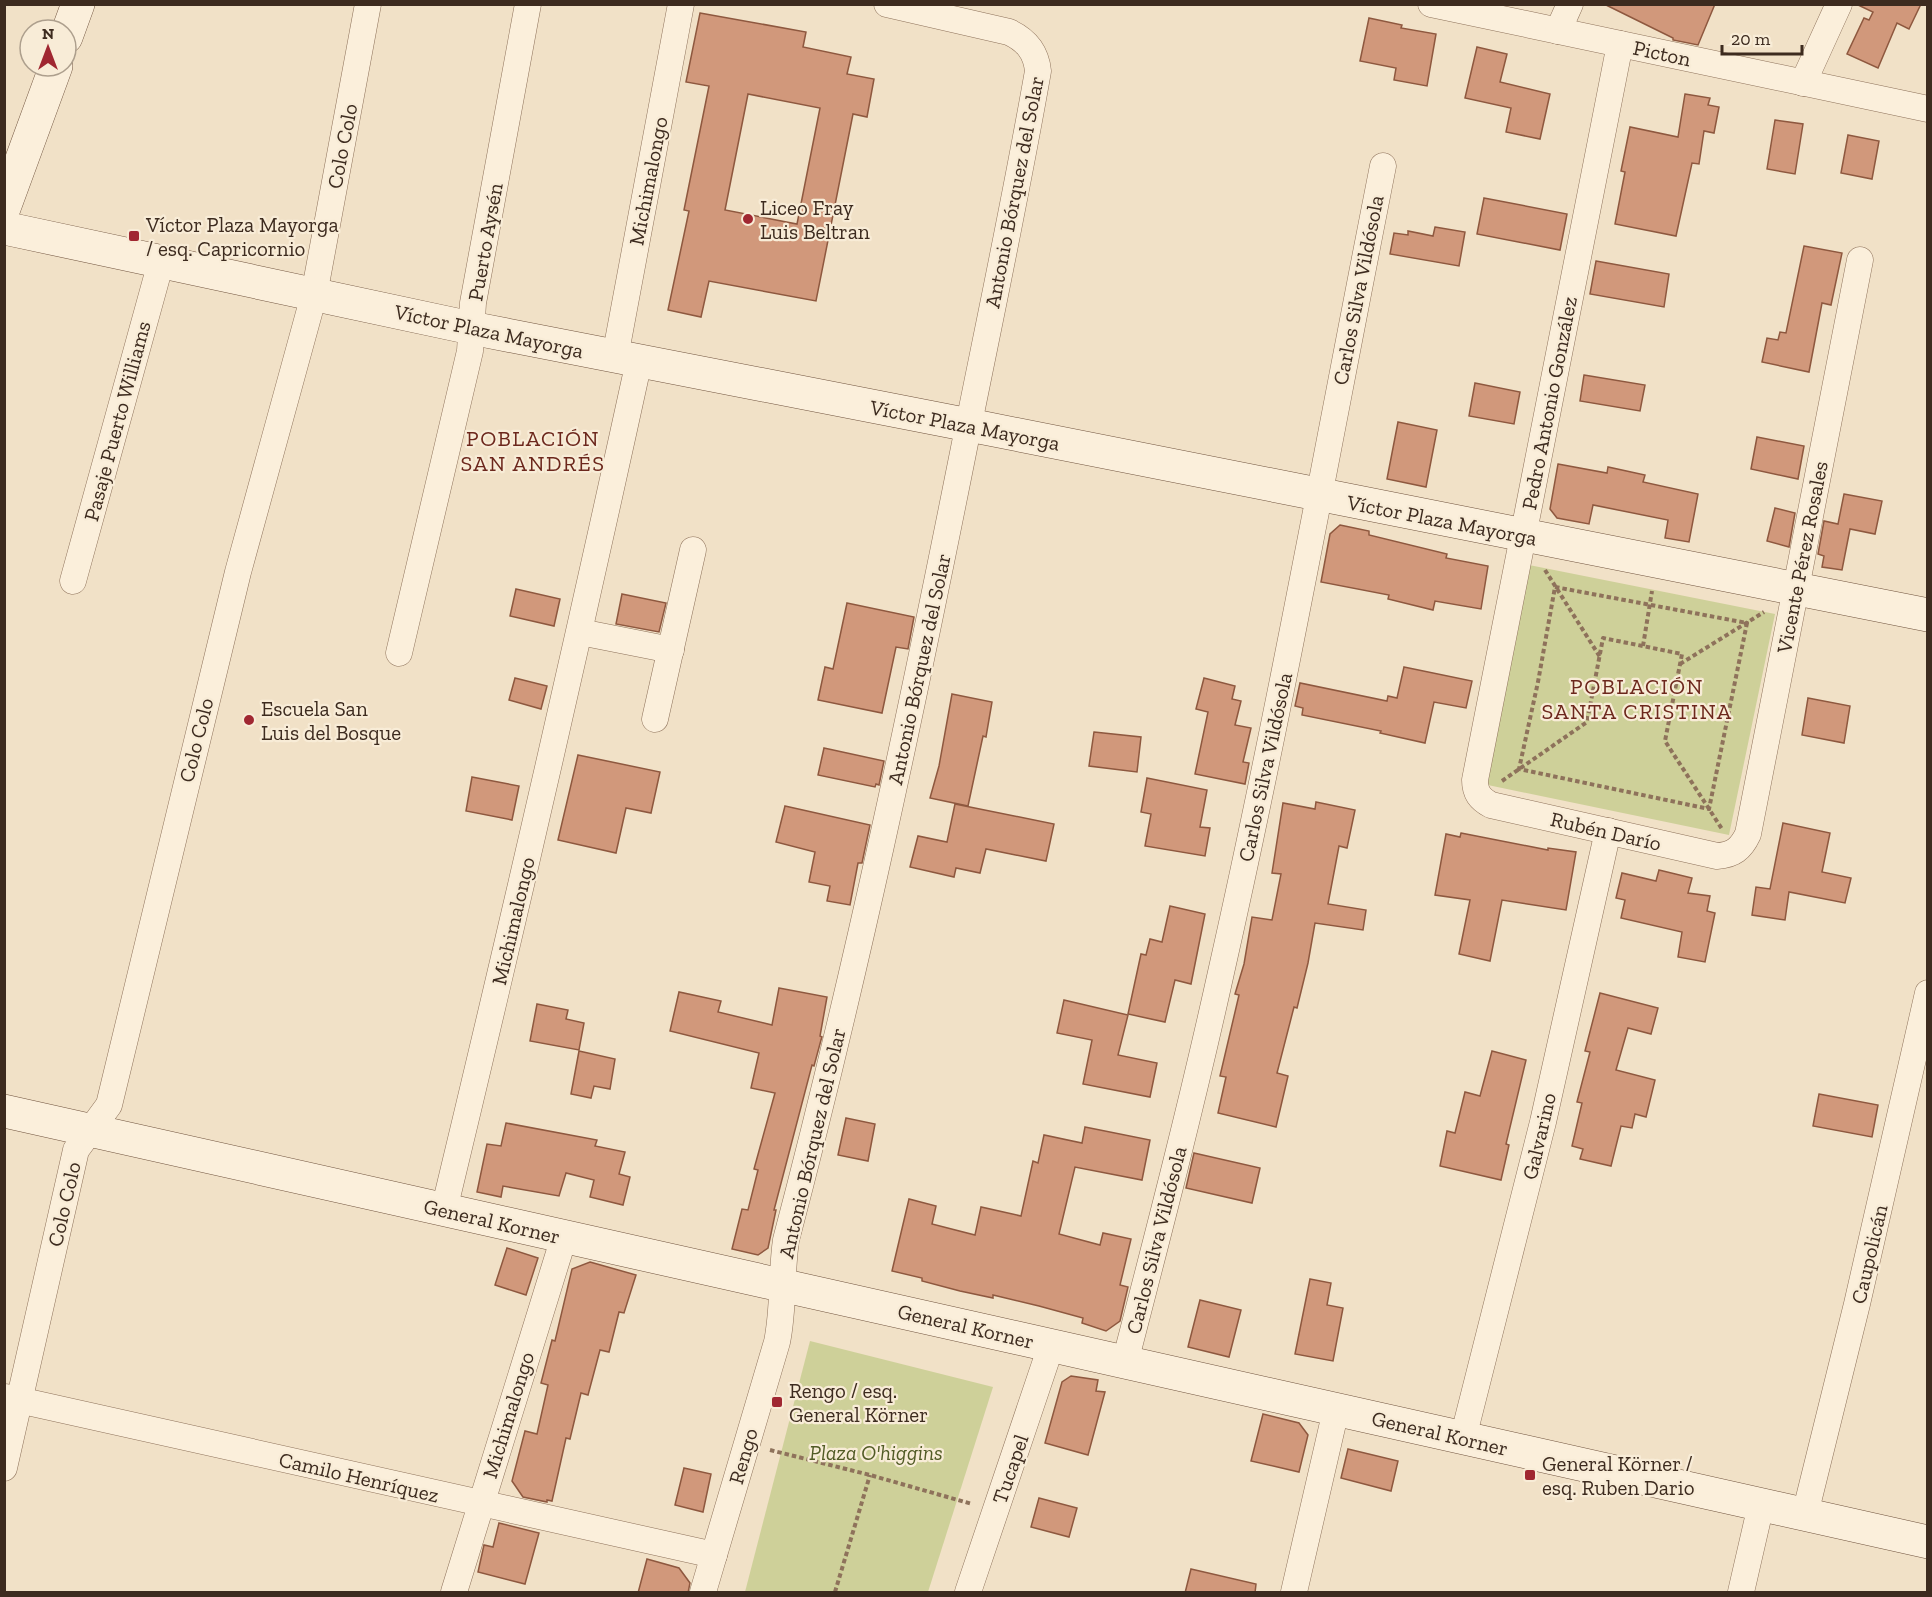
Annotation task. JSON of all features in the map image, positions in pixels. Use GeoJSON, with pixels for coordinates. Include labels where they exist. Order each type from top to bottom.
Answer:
{"type":"FeatureCollection","features":[{"type":"Feature","properties":{"kind":"street","name":"Colo Colo"},"geometry":{"type":"LineString","coordinates":[[4,1468],[12,1399],[76,1150],[109,1105],[238,572],[314,295],[368,4]]}},
{"type":"Feature","properties":{"kind":"street","name":"Puerto Aysén"},"geometry":{"type":"LineString","coordinates":[[399,653],[471,351],[473,303],[528,4]]}},
{"type":"Feature","properties":{"kind":"street","name":"Michimalongo"},"geometry":{"type":"LineString","coordinates":[[444,1210],[580,632],[627,359],[681,4]]}},
{"type":"Feature","properties":{"kind":"street","name":"Antonio Bórquez del Solar"},"geometry":{"type":"LineString","coordinates":[[783,1284],[782,1263],[786,1240],[855,964],[891,804],[969,425],[1038,71],[1037,60],[1032,50],[1018,36],[1009,32],[886,4]]}},
{"type":"Feature","properties":{"kind":"street","name":"Picton"},"geometry":{"type":"LineString","coordinates":[[1431,4],[1928,109]]}},
{"type":"Feature","properties":{"kind":"street"},"geometry":{"type":"LineString","coordinates":[[1558,31],[1570,4]]}},
{"type":"Feature","properties":{"kind":"street"},"geometry":{"type":"LineString","coordinates":[[1803,82],[1839,4]]}},
{"type":"Feature","properties":{"kind":"street","name":"Pedro Antonio González"},"geometry":{"type":"LineString","coordinates":[[1479,796],[1475,788],[1475,780],[1620,44]]}},
{"type":"Feature","properties":{"kind":"street"},"geometry":{"type":"LineString","coordinates":[[4,208],[52,78]]}},
{"type":"Feature","properties":{"kind":"street","name":"Carlos Silva Vildósola"},"geometry":{"type":"LineString","coordinates":[[1125,1362],[1222,971],[1286,668],[1383,166]]}},
{"type":"Feature","properties":{"kind":"street","name":"Víctor Plaza Mayorga"},"geometry":{"type":"LineString","coordinates":[[4,228],[471,328],[1522,536],[1784,599],[1928,615]]}},
{"type":"Feature","properties":{"kind":"street","name":"Vicente Pérez Rosales"},"geometry":{"type":"LineString","coordinates":[[1736,851],[1748,834],[1784,599],[1860,260]]}},
{"type":"Feature","properties":{"kind":"street","name":"Pasaje Puerto Williams"},"geometry":{"type":"LineString","coordinates":[[73,581],[161,262]]}},
{"type":"Feature","properties":{"kind":"street"},"geometry":{"type":"LineString","coordinates":[[655,718],[693,550]]}},
{"type":"Feature","properties":{"kind":"street"},"geometry":{"type":"LineString","coordinates":[[580,632],[670,650]]}},
{"type":"Feature","properties":{"kind":"street","name":"Rubén Darío"},"geometry":{"type":"LineString","coordinates":[[1479,796],[1491,806],[1716,856],[1736,851]]}},
{"type":"Feature","properties":{"kind":"street","name":"Galvarino"},"geometry":{"type":"LineString","coordinates":[[1464,1438],[1546,1110],[1608,831]]}},
{"type":"Feature","properties":{"kind":"street","name":"Caupolicán"},"geometry":{"type":"LineString","coordinates":[[1805,1514],[1860,1292],[1928,993]]}},
{"type":"Feature","properties":{"kind":"street","name":"General Korner"},"geometry":{"type":"LineString","coordinates":[[4,1111],[1928,1542]]}},
{"type":"Feature","properties":{"kind":"street","name":"Michimalongo"},"geometry":{"type":"LineString","coordinates":[[454,1593],[564,1237]]}},
{"type":"Feature","properties":{"kind":"street","name":"Rengo"},"geometry":{"type":"LineString","coordinates":[[703,1593],[777,1342],[782,1312],[783,1284]]}},
{"type":"Feature","properties":{"kind":"street","name":"Tucapel"},"geometry":{"type":"LineString","coordinates":[[968,1593],[1051,1346]]}},
{"type":"Feature","properties":{"kind":"street","name":"Camilo Henríquez"},"geometry":{"type":"LineString","coordinates":[[12,1399],[714,1555]]}},
{"type":"Feature","properties":{"kind":"street"},"geometry":{"type":"LineString","coordinates":[[1294,1593],[1336,1410]]}},
{"type":"Feature","properties":{"kind":"street"},"geometry":{"type":"LineString","coordinates":[[1741,1593],[1761,1505]]}},
{"type":"Feature","properties":{"kind":"path"},"geometry":{"type":"LineString","coordinates":[[1544,569],[1600,658]]}},
{"type":"Feature","properties":{"kind":"path"},"geometry":{"type":"LineString","coordinates":[[1643,646],[1653,584]]}},
{"type":"Feature","properties":{"kind":"path"},"geometry":{"type":"LineString","coordinates":[[1556,587],[1747,623]]}},
{"type":"Feature","properties":{"kind":"path"},"geometry":{"type":"LineString","coordinates":[[1519,770],[1556,587]]}},
{"type":"Feature","properties":{"kind":"path"},"geometry":{"type":"LineString","coordinates":[[1680,664],[1784,599]]}},
{"type":"Feature","properties":{"kind":"path"},"geometry":{"type":"LineString","coordinates":[[1709,809],[1747,623]]}},
{"type":"Feature","properties":{"kind":"path"},"geometry":{"type":"LineString","coordinates":[[1479,796],[1587,722],[1603,638],[1682,654],[1665,741],[1736,851]]}},
{"type":"Feature","properties":{"kind":"path"},"geometry":{"type":"LineString","coordinates":[[1519,770],[1709,809]]}},
{"type":"Feature","properties":{"kind":"path"},"geometry":{"type":"LineString","coordinates":[[746,1444],[870,1475],[996,1511]]}},
{"type":"Feature","properties":{"kind":"path"},"geometry":{"type":"LineString","coordinates":[[835,1593],[870,1475]]}},
{"type":"Feature","properties":{"kind":"green space"},"geometry":{"type":"Polygon","coordinates":[[[1529,565],[1775,614],[1729,835],[1483,784],[1529,565]]]}},
{"type":"Feature","properties":{"kind":"green space","name":"Plaza O'higgins"},"geometry":{"type":"Polygon","coordinates":[[[810,1341],[993,1387],[928,1592],[745,1592],[810,1341]]]}},
{"type":"Feature","properties":{"kind":"building"},"geometry":{"type":"Polygon","coordinates":[[[1604,4],[1715,4],[1698,45],[1673,40],[1604,4]]]}},
{"type":"Feature","properties":{"kind":"building"},"geometry":{"type":"Polygon","coordinates":[[[1856,4],[1921,4],[1909,29],[1897,23],[1878,68],[1847,54],[1864,18],[1869,20],[1873,12],[1856,4]]]}},
{"type":"Feature","properties":{"kind":"building"},"geometry":{"type":"Polygon","coordinates":[[[700,13],[806,32],[803,47],[851,57],[847,74],[874,79],[867,117],[853,114],[816,301],[709,281],[701,317],[668,310],[689,211],[684,210],[709,86],[686,82],[700,13]],[[748,94],[725,210],[797,224],[820,108],[748,94]]]}},
{"type":"Feature","properties":{"kind":"building"},"geometry":{"type":"Polygon","coordinates":[[[1369,18],[1402,25],[1401,28],[1436,34],[1427,86],[1394,80],[1396,68],[1360,61],[1369,18]]]}},
{"type":"Feature","properties":{"kind":"building"},"geometry":{"type":"Polygon","coordinates":[[[1477,47],[1507,54],[1500,82],[1550,94],[1540,139],[1506,132],[1511,108],[1465,98],[1477,47]]]}},
{"type":"Feature","properties":{"kind":"building"},"geometry":{"type":"Polygon","coordinates":[[[1685,94],[1710,98],[1708,105],[1719,107],[1714,133],[1704,131],[1699,164],[1692,163],[1676,236],[1615,224],[1625,172],[1621,171],[1630,127],[1678,137],[1685,94]]]}},
{"type":"Feature","properties":{"kind":"building"},"geometry":{"type":"Polygon","coordinates":[[[1775,120],[1803,124],[1795,174],[1767,169],[1775,120]]]}},
{"type":"Feature","properties":{"kind":"building"},"geometry":{"type":"Polygon","coordinates":[[[1848,135],[1879,141],[1872,179],[1841,173],[1848,135]]]}},
{"type":"Feature","properties":{"kind":"building"},"geometry":{"type":"Polygon","coordinates":[[[1484,198],[1567,214],[1560,250],[1477,234],[1484,198]]]}},
{"type":"Feature","properties":{"kind":"building"},"geometry":{"type":"Polygon","coordinates":[[[1435,227],[1465,232],[1459,266],[1390,254],[1394,233],[1408,235],[1408,231],[1433,236],[1435,227]]]}},
{"type":"Feature","properties":{"kind":"building"},"geometry":{"type":"Polygon","coordinates":[[[1804,246],[1842,253],[1831,305],[1822,303],[1809,372],[1762,362],[1767,338],[1778,340],[1780,332],[1786,333],[1804,246]]]}},
{"type":"Feature","properties":{"kind":"building"},"geometry":{"type":"Polygon","coordinates":[[[1596,261],[1669,274],[1664,307],[1590,294],[1596,261]]]}},
{"type":"Feature","properties":{"kind":"building"},"geometry":{"type":"Polygon","coordinates":[[[1584,375],[1645,385],[1640,411],[1580,401],[1584,375]]]}},
{"type":"Feature","properties":{"kind":"building"},"geometry":{"type":"Polygon","coordinates":[[[1475,383],[1520,392],[1514,424],[1469,416],[1475,383]]]}},
{"type":"Feature","properties":{"kind":"building"},"geometry":{"type":"Polygon","coordinates":[[[1398,422],[1437,430],[1426,487],[1387,479],[1398,422]]]}},
{"type":"Feature","properties":{"kind":"building"},"geometry":{"type":"Polygon","coordinates":[[[1757,437],[1804,446],[1798,479],[1751,469],[1757,437]]]}},
{"type":"Feature","properties":{"kind":"building"},"geometry":{"type":"Polygon","coordinates":[[[1558,464],[1607,473],[1608,467],[1645,475],[1643,482],[1698,494],[1689,542],[1665,538],[1668,520],[1593,505],[1589,524],[1557,518],[1550,509],[1558,464]]]}},
{"type":"Feature","properties":{"kind":"building"},"geometry":{"type":"Polygon","coordinates":[[[1844,494],[1882,501],[1875,534],[1850,529],[1842,570],[1822,567],[1824,556],[1818,554],[1824,521],[1838,524],[1844,494]]]}},
{"type":"Feature","properties":{"kind":"building"},"geometry":{"type":"Polygon","coordinates":[[[1775,508],[1795,513],[1789,547],[1767,541],[1775,508]]]}},
{"type":"Feature","properties":{"kind":"building"},"geometry":{"type":"Polygon","coordinates":[[[1340,525],[1369,531],[1369,535],[1447,554],[1446,558],[1488,566],[1481,609],[1435,601],[1433,610],[1388,599],[1389,595],[1321,582],[1330,534],[1340,525]]]}},
{"type":"Feature","properties":{"kind":"building"},"geometry":{"type":"Polygon","coordinates":[[[516,589],[560,599],[554,626],[510,616],[516,589]]]}},
{"type":"Feature","properties":{"kind":"building"},"geometry":{"type":"Polygon","coordinates":[[[622,594],[666,603],[659,632],[616,624],[622,594]]]}},
{"type":"Feature","properties":{"kind":"building"},"geometry":{"type":"Polygon","coordinates":[[[847,603],[914,617],[908,649],[896,647],[882,713],[818,700],[825,667],[833,669],[847,603]]]}},
{"type":"Feature","properties":{"kind":"building"},"geometry":{"type":"Polygon","coordinates":[[[1404,667],[1472,681],[1466,708],[1434,702],[1425,743],[1380,733],[1381,731],[1302,715],[1303,708],[1295,706],[1300,683],[1387,701],[1388,696],[1397,698],[1404,667]]]}},
{"type":"Feature","properties":{"kind":"building"},"geometry":{"type":"Polygon","coordinates":[[[515,678],[547,686],[541,709],[509,700],[515,678]]]}},
{"type":"Feature","properties":{"kind":"building"},"geometry":{"type":"Polygon","coordinates":[[[1204,678],[1235,686],[1232,699],[1241,701],[1235,725],[1251,728],[1243,762],[1249,763],[1245,784],[1195,774],[1208,712],[1196,709],[1204,678]]]}},
{"type":"Feature","properties":{"kind":"building"},"geometry":{"type":"Polygon","coordinates":[[[952,694],[992,702],[986,737],[983,736],[968,806],[930,798],[939,766],[952,694]]]}},
{"type":"Feature","properties":{"kind":"building"},"geometry":{"type":"Polygon","coordinates":[[[1808,698],[1850,706],[1844,743],[1802,735],[1808,698]]]}},
{"type":"Feature","properties":{"kind":"building"},"geometry":{"type":"Polygon","coordinates":[[[1094,732],[1141,737],[1137,772],[1089,766],[1094,732]]]}},
{"type":"Feature","properties":{"kind":"building"},"geometry":{"type":"Polygon","coordinates":[[[824,748],[884,761],[879,785],[876,784],[875,787],[818,775],[824,748]]]}},
{"type":"Feature","properties":{"kind":"building"},"geometry":{"type":"Polygon","coordinates":[[[578,755],[660,772],[651,813],[626,808],[616,853],[558,840],[578,755]]]}},
{"type":"Feature","properties":{"kind":"building"},"geometry":{"type":"Polygon","coordinates":[[[472,777],[519,786],[512,820],[466,811],[472,777]]]}},
{"type":"Feature","properties":{"kind":"building"},"geometry":{"type":"Polygon","coordinates":[[[1147,778],[1207,790],[1200,827],[1210,828],[1205,856],[1145,846],[1151,814],[1141,812],[1147,778]]]}},
{"type":"Feature","properties":{"kind":"building"},"geometry":{"type":"Polygon","coordinates":[[[1316,802],[1355,810],[1347,848],[1339,846],[1328,904],[1366,910],[1363,930],[1315,923],[1297,1008],[1294,1007],[1277,1073],[1288,1076],[1276,1127],[1218,1113],[1226,1077],[1220,1076],[1239,995],[1235,994],[1244,964],[1252,917],[1272,920],[1281,874],[1272,873],[1283,803],[1315,809],[1316,802]]]}},
{"type":"Feature","properties":{"kind":"building"},"geometry":{"type":"Polygon","coordinates":[[[955,804],[1054,824],[1046,861],[986,849],[980,873],[956,868],[954,877],[910,867],[918,836],[947,842],[955,804]]]}},
{"type":"Feature","properties":{"kind":"building"},"geometry":{"type":"Polygon","coordinates":[[[785,806],[870,825],[862,863],[858,863],[850,905],[827,901],[830,886],[809,882],[815,852],[776,842],[785,806]]]}},
{"type":"Feature","properties":{"kind":"building"},"geometry":{"type":"Polygon","coordinates":[[[1783,823],[1830,833],[1822,872],[1851,878],[1845,903],[1789,892],[1785,920],[1752,915],[1756,887],[1770,889],[1783,823]]]}},
{"type":"Feature","properties":{"kind":"building"},"geometry":{"type":"Polygon","coordinates":[[[1461,833],[1548,850],[1548,848],[1576,852],[1566,910],[1502,900],[1490,961],[1459,954],[1470,900],[1435,895],[1446,834],[1460,837],[1461,833]]]}},
{"type":"Feature","properties":{"kind":"building"},"geometry":{"type":"Polygon","coordinates":[[[1659,870],[1692,878],[1688,893],[1710,896],[1707,911],[1715,913],[1705,962],[1678,957],[1682,932],[1621,918],[1625,900],[1616,898],[1622,873],[1656,881],[1659,870]]]}},
{"type":"Feature","properties":{"kind":"building"},"geometry":{"type":"Polygon","coordinates":[[[1170,906],[1205,914],[1191,984],[1175,980],[1165,1022],[1128,1014],[1141,954],[1146,955],[1150,939],[1162,942],[1170,906]]]}},
{"type":"Feature","properties":{"kind":"building"},"geometry":{"type":"Polygon","coordinates":[[[779,988],[827,997],[820,1036],[822,1037],[814,1066],[812,1065],[774,1210],[776,1210],[768,1248],[758,1255],[732,1249],[742,1209],[748,1210],[758,1170],[754,1169],[775,1093],[751,1088],[759,1053],[670,1031],[679,992],[721,1001],[718,1012],[772,1025],[779,988]]]}},
{"type":"Feature","properties":{"kind":"building"},"geometry":{"type":"Polygon","coordinates":[[[1600,993],[1658,1008],[1651,1034],[1628,1028],[1616,1070],[1655,1080],[1646,1117],[1635,1114],[1632,1128],[1621,1126],[1611,1166],[1580,1159],[1583,1149],[1572,1146],[1582,1103],[1577,1102],[1590,1052],[1585,1051],[1600,993]]]}},
{"type":"Feature","properties":{"kind":"building"},"geometry":{"type":"Polygon","coordinates":[[[1064,1000],[1128,1015],[1118,1055],[1157,1063],[1150,1097],[1083,1084],[1092,1040],[1057,1033],[1064,1000]]]}},
{"type":"Feature","properties":{"kind":"building"},"geometry":{"type":"Polygon","coordinates":[[[537,1004],[568,1010],[566,1019],[584,1023],[579,1050],[530,1041],[537,1004]]]}},
{"type":"Feature","properties":{"kind":"building"},"geometry":{"type":"Polygon","coordinates":[[[579,1051],[615,1059],[610,1089],[594,1086],[591,1098],[571,1094],[579,1051]]]}},
{"type":"Feature","properties":{"kind":"building"},"geometry":{"type":"Polygon","coordinates":[[[1492,1051],[1526,1060],[1506,1144],[1509,1145],[1501,1180],[1440,1166],[1447,1131],[1455,1133],[1465,1092],[1480,1096],[1492,1051]]]}},
{"type":"Feature","properties":{"kind":"building"},"geometry":{"type":"Polygon","coordinates":[[[1819,1094],[1878,1105],[1872,1137],[1813,1126],[1819,1094]]]}},
{"type":"Feature","properties":{"kind":"building"},"geometry":{"type":"Polygon","coordinates":[[[846,1118],[875,1124],[868,1161],[838,1155],[846,1118]]]}},
{"type":"Feature","properties":{"kind":"building"},"geometry":{"type":"Polygon","coordinates":[[[506,1123],[597,1140],[595,1146],[625,1152],[619,1174],[630,1177],[623,1205],[590,1197],[594,1180],[566,1173],[559,1196],[503,1186],[501,1197],[477,1192],[487,1144],[501,1146],[506,1123]]]}},
{"type":"Feature","properties":{"kind":"building"},"geometry":{"type":"Polygon","coordinates":[[[1085,1127],[1150,1140],[1142,1180],[1075,1167],[1059,1234],[1100,1245],[1103,1233],[1131,1239],[1120,1285],[1128,1287],[1120,1321],[1106,1331],[1082,1323],[1083,1318],[993,1295],[993,1298],[960,1291],[892,1271],[909,1199],[936,1206],[932,1224],[975,1235],[981,1207],[1021,1216],[1033,1161],[1038,1163],[1044,1135],[1082,1143],[1085,1127]]]}},
{"type":"Feature","properties":{"kind":"building"},"geometry":{"type":"Polygon","coordinates":[[[1194,1153],[1260,1168],[1252,1203],[1186,1188],[1194,1153]]]}},
{"type":"Feature","properties":{"kind":"building"},"geometry":{"type":"Polygon","coordinates":[[[507,1248],[538,1258],[526,1295],[495,1285],[507,1248]]]}},
{"type":"Feature","properties":{"kind":"building"},"geometry":{"type":"Polygon","coordinates":[[[590,1262],[636,1275],[624,1313],[619,1312],[609,1352],[600,1350],[588,1395],[581,1393],[570,1439],[566,1438],[552,1501],[523,1497],[512,1481],[525,1431],[537,1434],[548,1385],[541,1383],[552,1340],[555,1341],[572,1269],[590,1262]]]}},
{"type":"Feature","properties":{"kind":"building"},"geometry":{"type":"Polygon","coordinates":[[[1310,1279],[1331,1283],[1327,1305],[1343,1308],[1333,1361],[1295,1354],[1310,1279]]]}},
{"type":"Feature","properties":{"kind":"building"},"geometry":{"type":"Polygon","coordinates":[[[1200,1300],[1241,1310],[1229,1357],[1188,1347],[1200,1300]]]}},
{"type":"Feature","properties":{"kind":"building"},"geometry":{"type":"Polygon","coordinates":[[[1071,1376],[1098,1380],[1096,1391],[1105,1392],[1088,1455],[1045,1443],[1062,1382],[1071,1376]]]}},
{"type":"Feature","properties":{"kind":"building"},"geometry":{"type":"Polygon","coordinates":[[[1263,1414],[1299,1423],[1308,1435],[1299,1472],[1251,1461],[1263,1414]]]}},
{"type":"Feature","properties":{"kind":"building"},"geometry":{"type":"Polygon","coordinates":[[[1348,1449],[1398,1461],[1391,1491],[1341,1478],[1348,1449]]]}},
{"type":"Feature","properties":{"kind":"building"},"geometry":{"type":"Polygon","coordinates":[[[684,1468],[711,1474],[703,1512],[675,1505],[684,1468]]]}},
{"type":"Feature","properties":{"kind":"building"},"geometry":{"type":"Polygon","coordinates":[[[1039,1498],[1077,1508],[1069,1537],[1031,1527],[1039,1498]]]}},
{"type":"Feature","properties":{"kind":"building"},"geometry":{"type":"Polygon","coordinates":[[[499,1523],[539,1533],[525,1584],[478,1572],[484,1545],[493,1547],[499,1523]]]}},
{"type":"Feature","properties":{"kind":"building"},"geometry":{"type":"Polygon","coordinates":[[[647,1559],[679,1568],[690,1583],[688,1593],[638,1593],[647,1559]]]}},
{"type":"Feature","properties":{"kind":"building"},"geometry":{"type":"Polygon","coordinates":[[[1191,1569],[1256,1584],[1255,1593],[1185,1593],[1191,1569]]]}},
{"type":"Feature","properties":{"kind":"place","name":"Liceo Fray Luis Beltran"},"geometry":{"type":"Point","coordinates":[748,219]}},
{"type":"Feature","properties":{"kind":"place","name":"Víctor Plaza Mayorga / esq. Capricornio"},"geometry":{"type":"Point","coordinates":[134,236]}},
{"type":"Feature","properties":{"kind":"place","name":"Escuela San Luis del Bosque"},"geometry":{"type":"Point","coordinates":[249,720]}},
{"type":"Feature","properties":{"kind":"place","name":"Rengo / esq. General Körner"},"geometry":{"type":"Point","coordinates":[777,1402]}},
{"type":"Feature","properties":{"kind":"place","name":"General Körner / esq. Ruben Dario"},"geometry":{"type":"Point","coordinates":[1530,1475]}},
{"type":"Feature","properties":{"kind":"district","name":"POBLACIÓN SAN ANDRÉS"},"geometry":{"type":"Point","coordinates":[533,450]}},
{"type":"Feature","properties":{"kind":"district","name":"POBLACIÓN SANTA CRISTINA"},"geometry":{"type":"Point","coordinates":[1637,698]}}]}
